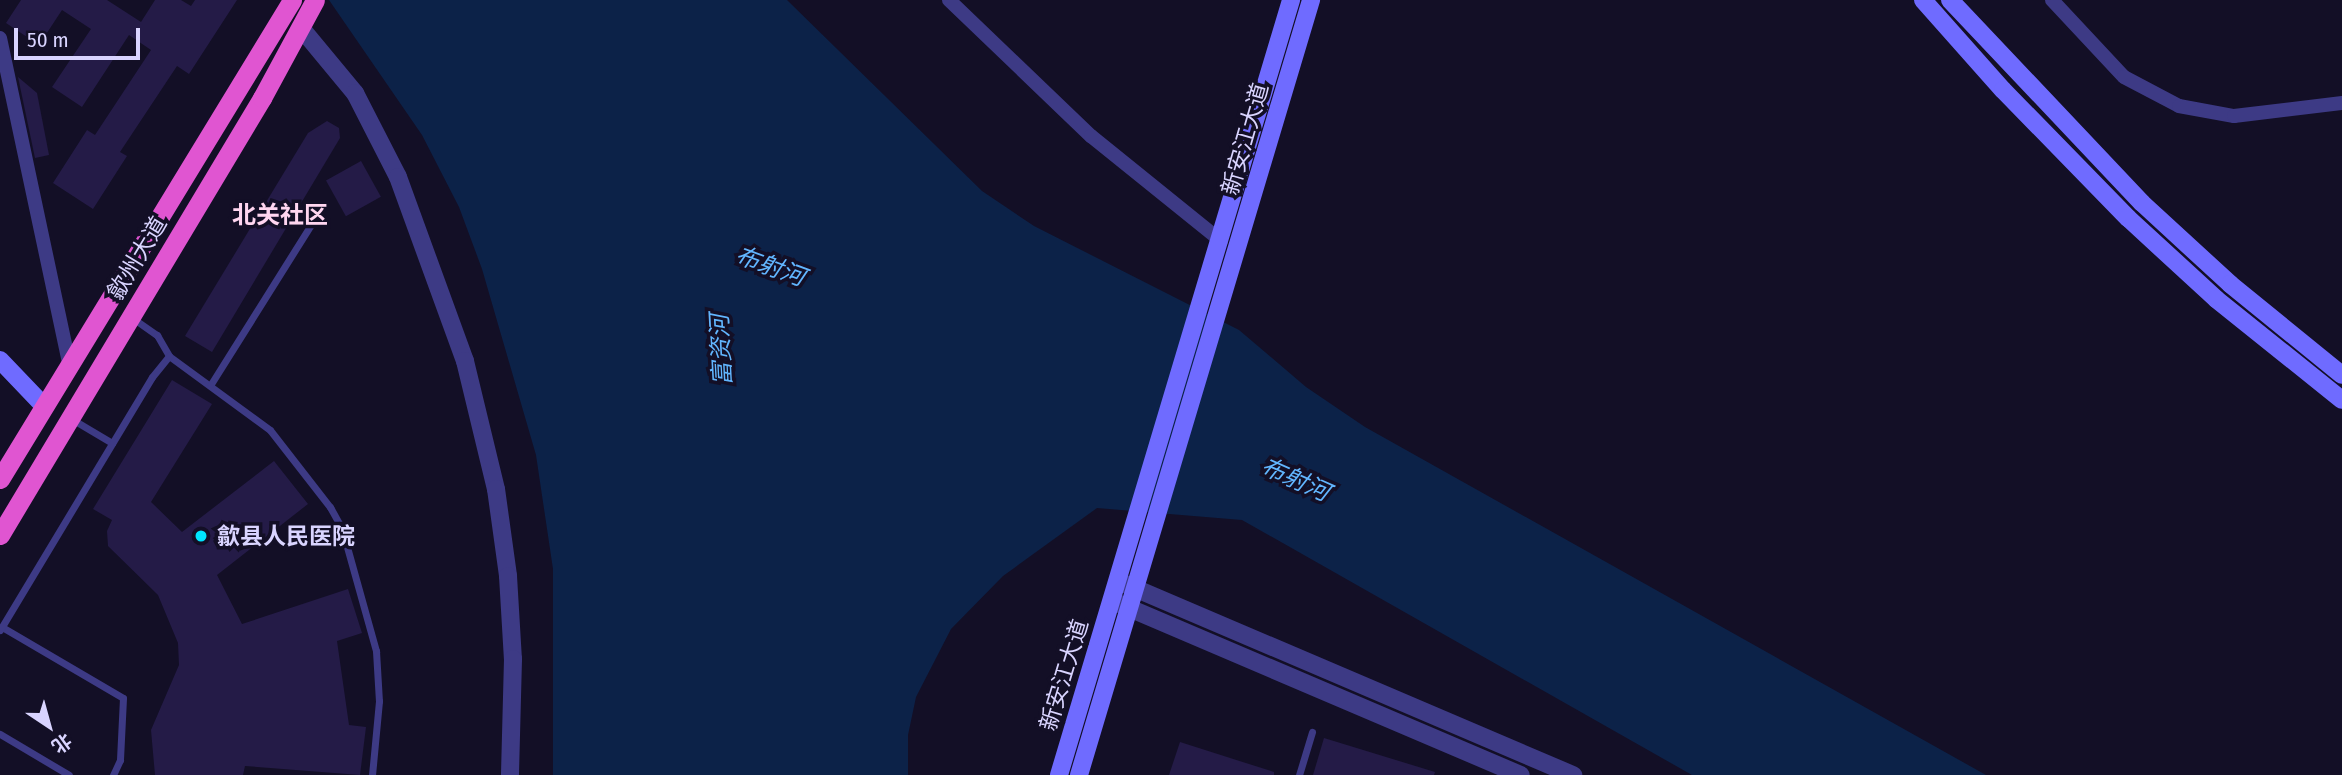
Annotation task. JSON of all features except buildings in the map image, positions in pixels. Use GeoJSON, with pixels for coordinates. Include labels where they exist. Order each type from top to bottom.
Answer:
{"type":"FeatureCollection","features":[{"type":"Feature","properties":{"kind":"highway","name":"歙州大道"},"geometry":{"type":"LineString","coordinates":[[0,535],[131,317],[314,2]]}},
{"type":"Feature","properties":{"kind":"highway","name":"歙州大道"},"geometry":{"type":"LineString","coordinates":[[0,479],[286,3]]}},
{"type":"Feature","properties":{"kind":"main road","name":"新安江大道"},"geometry":{"type":"LineString","coordinates":[[1059,775],[1291,0]]}},
{"type":"Feature","properties":{"kind":"main road","name":"新安江大道"},"geometry":{"type":"LineString","coordinates":[[1079,775],[1311,0]]}},
{"type":"Feature","properties":{"kind":"main road"},"geometry":{"type":"LineString","coordinates":[[1923,0],[2003,90],[2137,226],[2216,299],[2342,400]]}},
{"type":"Feature","properties":{"kind":"main road"},"geometry":{"type":"LineString","coordinates":[[1950,0],[2142,204],[2230,284],[2342,374]]}},
{"type":"Feature","properties":{"kind":"main road"},"geometry":{"type":"LineString","coordinates":[[0,360],[44,406]]}},
{"type":"Feature","properties":{"kind":"street"},"geometry":{"type":"LineString","coordinates":[[950,0],[1091,136],[1220,242]]}},
{"type":"Feature","properties":{"kind":"street"},"geometry":{"type":"LineString","coordinates":[[2052,0],[2124,77],[2179,106],[2234,116],[2342,103]]}},
{"type":"Feature","properties":{"kind":"street"},"geometry":{"type":"LineString","coordinates":[[301,28],[355,93],[398,177],[466,360],[494,478],[508,576],[513,659],[510,775]]}},
{"type":"Feature","properties":{"kind":"street"},"geometry":{"type":"LineString","coordinates":[[0,38],[69,364]]}},
{"type":"Feature","properties":{"kind":"street"},"geometry":{"type":"LineString","coordinates":[[1118,581],[1573,775]]}},
{"type":"Feature","properties":{"kind":"street"},"geometry":{"type":"LineString","coordinates":[[1112,601],[1518,774]]}},
{"type":"Feature","properties":{"kind":"lane"},"geometry":{"type":"LineString","coordinates":[[211,384],[320,210]]}},
{"type":"Feature","properties":{"kind":"lane"},"geometry":{"type":"LineString","coordinates":[[131,317],[157,335],[169,356],[211,384],[287,448],[317,486],[342,529],[376,651],[379,701],[372,775]]}},
{"type":"Feature","properties":{"kind":"lane"},"geometry":{"type":"LineString","coordinates":[[113,775],[120,760],[123,698],[1,628],[112,443],[169,356]]}},
{"type":"Feature","properties":{"kind":"lane"},"geometry":{"type":"LineString","coordinates":[[70,418],[112,443]]}},
{"type":"Feature","properties":{"kind":"lane"},"geometry":{"type":"LineString","coordinates":[[1299,775],[1312,732]]}},
{"type":"Feature","properties":{"kind":"lane"},"geometry":{"type":"LineString","coordinates":[[0,734],[69,775]]}},
{"type":"Feature","properties":{"kind":"water"},"geometry":{"type":"Polygon","coordinates":[[[329,0],[787,0],[982,191],[1034,226],[1239,330],[1306,387],[1365,427],[1986,775],[1692,775],[1242,520],[1097,508],[1003,576],[951,629],[916,697],[908,735],[908,775],[553,775],[553,569],[536,455],[482,269],[459,207],[422,135],[329,0]]]}},
{"type":"Feature","properties":{"kind":"place","name":"歙县人民医院"},"geometry":{"type":"Point","coordinates":[201,536]}},
{"type":"Feature","properties":{"kind":"district","name":"北关社区"},"geometry":{"type":"Point","coordinates":[280,216]}},
{"type":"Feature","properties":{"kind":"water label","name":"布射河"},"geometry":{"type":"Point","coordinates":[770,267]}},
{"type":"Feature","properties":{"kind":"water label","name":"富资河"},"geometry":{"type":"Point","coordinates":[722,350]}},
{"type":"Feature","properties":{"kind":"water label","name":"布射河"},"geometry":{"type":"Point","coordinates":[1295,480]}}]}
